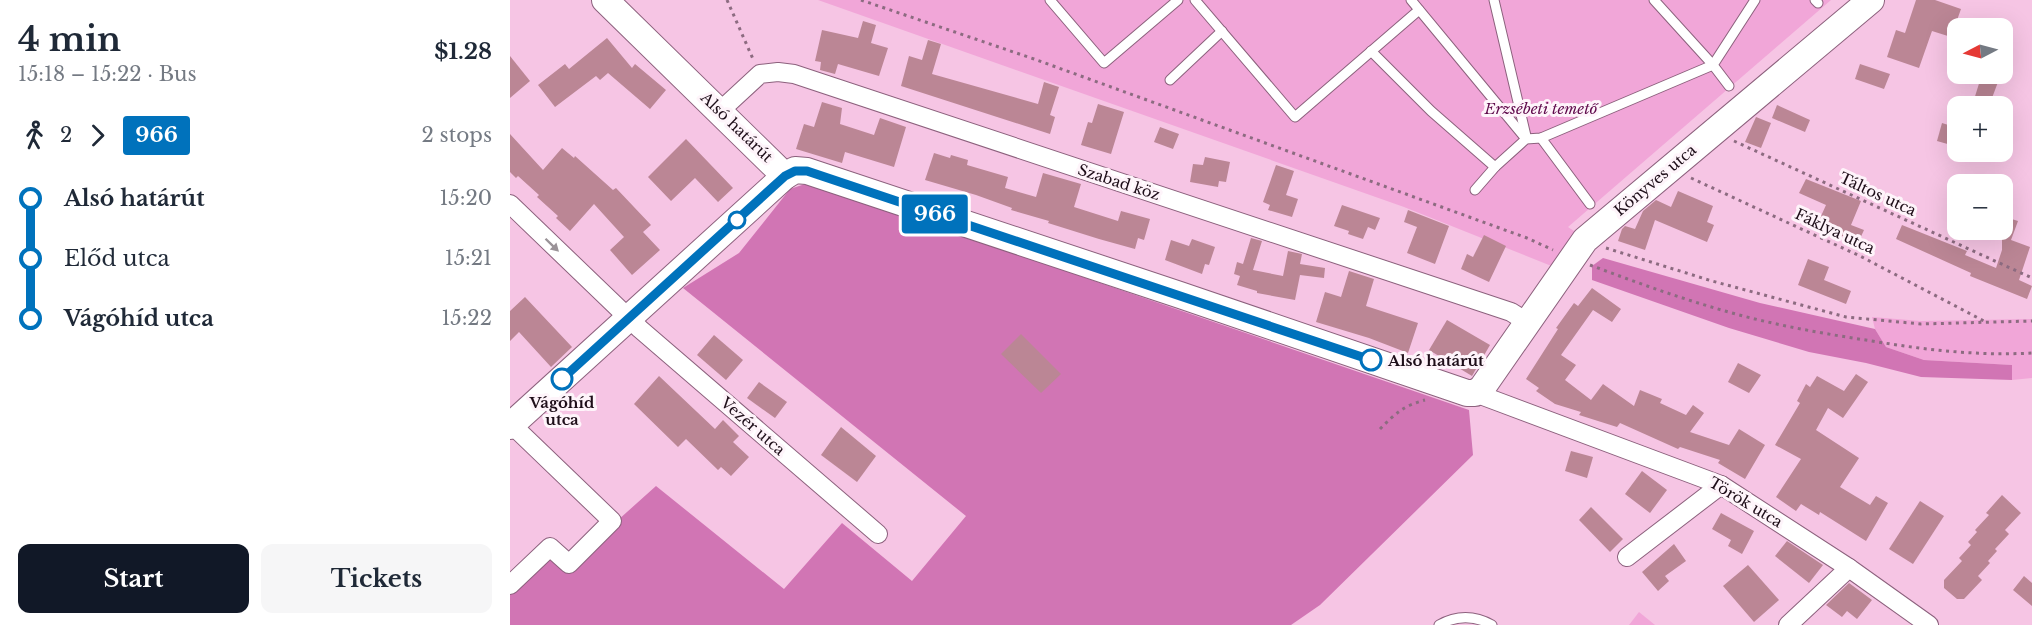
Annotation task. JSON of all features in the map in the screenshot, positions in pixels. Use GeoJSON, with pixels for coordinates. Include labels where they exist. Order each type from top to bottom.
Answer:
{"type":"FeatureCollection","features":[{"type":"Feature","properties":{"kind":"street","name":"Alsó határút"},"geometry":{"type":"LineString","coordinates":[[605,0],[785,176],[795,171],[807,171],[1467,393],[1475,393]]}},
{"type":"Feature","properties":{"kind":"street","name":"Könyves utca"},"geometry":{"type":"LineString","coordinates":[[1475,393],[1482,388],[1572,258],[1594,231],[1871,0]]}},
{"type":"Feature","properties":{"kind":"street","name":"Szabad köz"},"geometry":{"type":"LineString","coordinates":[[760,74],[778,72],[794,74],[1510,312],[1527,322]]}},
{"type":"Feature","properties":{"kind":"street"},"geometry":{"type":"LineString","coordinates":[[720,111],[760,74]]}},
{"type":"Feature","properties":{"kind":"street"},"geometry":{"type":"LineString","coordinates":[[510,585],[550,547],[569,564],[612,521],[511,424],[785,176]]}},
{"type":"Feature","properties":{"kind":"street","name":"Vezér utca"},"geometry":{"type":"LineString","coordinates":[[510,204],[628,319],[878,534]]}},
{"type":"Feature","properties":{"kind":"street","name":"Török utca"},"geometry":{"type":"LineString","coordinates":[[1475,393],[1721,484],[1849,568],[1929,625]]}},
{"type":"Feature","properties":{"kind":"street"},"geometry":{"type":"LineString","coordinates":[[1627,557],[1721,484]]}},
{"type":"Feature","properties":{"kind":"street"},"geometry":{"type":"LineString","coordinates":[[1788,625],[1849,568]]}},
{"type":"Feature","properties":{"kind":"lane"},"geometry":{"type":"LineString","coordinates":[[1050,0],[1104,63],[1178,0]]}},
{"type":"Feature","properties":{"kind":"lane"},"geometry":{"type":"LineString","coordinates":[[1195,0],[1295,117],[1419,10]]}},
{"type":"Feature","properties":{"kind":"lane"},"geometry":{"type":"LineString","coordinates":[[1411,0],[1526,139]]}},
{"type":"Feature","properties":{"kind":"lane"},"geometry":{"type":"LineString","coordinates":[[1494,0],[1526,139]]}},
{"type":"Feature","properties":{"kind":"lane"},"geometry":{"type":"LineString","coordinates":[[1654,0],[1729,86]]}},
{"type":"Feature","properties":{"kind":"lane"},"geometry":{"type":"LineString","coordinates":[[1475,190],[1495,167],[1526,139],[1540,138],[1713,65],[1755,0]]}},
{"type":"Feature","properties":{"kind":"lane"},"geometry":{"type":"LineString","coordinates":[[1170,80],[1221,31]]}},
{"type":"Feature","properties":{"kind":"lane"},"geometry":{"type":"LineString","coordinates":[[1371,51],[1431,111],[1495,167]]}},
{"type":"Feature","properties":{"kind":"lane"},"geometry":{"type":"LineString","coordinates":[[1540,138],[1590,204]]}},
{"type":"Feature","properties":{"kind":"lane"},"geometry":{"type":"LineString","coordinates":[[1439,625],[1461,616],[1476,618],[1492,625]]}},
{"type":"Feature","properties":{"kind":"path"},"geometry":{"type":"LineString","coordinates":[[727,0],[760,74]]}},
{"type":"Feature","properties":{"kind":"path"},"geometry":{"type":"LineString","coordinates":[[861,0],[1034,59],[1527,238],[1572,258],[1657,290],[1752,318],[1928,350],[1994,355],[2032,353]]}},
{"type":"Feature","properties":{"kind":"path","name":"Táltos utca"},"geometry":{"type":"LineString","coordinates":[[1714,131],[2032,278]]}},
{"type":"Feature","properties":{"kind":"path","name":"Fáklya utca"},"geometry":{"type":"LineString","coordinates":[[1670,168],[1860,256],[1986,321]]}},
{"type":"Feature","properties":{"kind":"path"},"geometry":{"type":"LineString","coordinates":[[1605,248],[1712,281],[1846,317],[1921,324],[2032,321]]}},
{"type":"Feature","properties":{"kind":"path"},"geometry":{"type":"LineString","coordinates":[[1380,429],[1404,407],[1432,398]]}},
{"type":"Feature","properties":{"kind":"green space","name":"Erzsébeti temető"},"geometry":{"type":"Polygon","coordinates":[[[818,0],[1831,0],[1568,227],[1577,233],[1554,267],[1404,207],[818,0]]]}},
{"type":"Feature","properties":{"kind":"green space"},"geometry":{"type":"Polygon","coordinates":[[[1872,317],[1921,321],[2032,319],[2032,378],[2012,380],[2012,365],[1924,360],[1886,347],[1875,329],[1872,317]]]}},
{"type":"Feature","properties":{"kind":"green space"},"geometry":{"type":"Polygon","coordinates":[[[1639,612],[1655,625],[1629,625],[1639,612]]]}},
{"type":"Feature","properties":{"kind":"shaded area"},"geometry":{"type":"Polygon","coordinates":[[[805,184],[816,185],[1469,410],[1473,455],[1320,605],[1291,625],[510,625],[510,585],[550,547],[569,564],[656,486],[784,589],[842,523],[912,581],[966,516],[683,288],[739,253],[790,189],[805,184]]]}},
{"type":"Feature","properties":{"kind":"shaded area"},"geometry":{"type":"Polygon","coordinates":[[[1603,258],[1760,303],[1875,329],[1886,347],[1924,360],[2012,365],[2012,380],[1921,377],[1809,352],[1729,328],[1592,280],[1592,266],[1603,258]]]}},
{"type":"Feature","properties":{"kind":"building"},"geometry":{"type":"Polygon","coordinates":[[[1916,0],[1935,0],[1961,9],[1958,18],[1947,18],[1947,36],[1932,31],[1919,68],[1887,57],[1896,30],[1905,33],[1916,0]]]}},
{"type":"Feature","properties":{"kind":"building"},"geometry":{"type":"Polygon","coordinates":[[[863,21],[876,25],[871,43],[888,48],[879,76],[838,64],[835,74],[820,70],[821,62],[815,61],[822,30],[858,38],[863,21]]]}},
{"type":"Feature","properties":{"kind":"building"},"geometry":{"type":"Polygon","coordinates":[[[607,38],[632,68],[635,64],[666,90],[650,109],[608,73],[600,80],[596,76],[555,107],[538,85],[565,64],[569,69],[607,38]]]}},
{"type":"Feature","properties":{"kind":"building"},"geometry":{"type":"Polygon","coordinates":[[[928,40],[941,44],[932,74],[1038,104],[1044,82],[1059,87],[1050,115],[1055,117],[1050,134],[901,86],[909,56],[922,60],[928,40]]]}},
{"type":"Feature","properties":{"kind":"building"},"geometry":{"type":"Polygon","coordinates":[[[510,56],[530,81],[510,98],[510,56]]]}},
{"type":"Feature","properties":{"kind":"building"},"geometry":{"type":"Polygon","coordinates":[[[1860,64],[1890,74],[1884,89],[1855,79],[1860,64]]]}},
{"type":"Feature","properties":{"kind":"building"},"geometry":{"type":"Polygon","coordinates":[[[1979,84],[1997,84],[1993,96],[1975,96],[1979,84]]]}},
{"type":"Feature","properties":{"kind":"building"},"geometry":{"type":"Polygon","coordinates":[[[822,102],[842,108],[840,124],[874,135],[880,118],[906,127],[894,167],[845,152],[842,163],[796,149],[804,124],[814,127],[822,102]]]}},
{"type":"Feature","properties":{"kind":"building"},"geometry":{"type":"Polygon","coordinates":[[[1098,104],[1124,112],[1111,154],[1081,145],[1088,122],[1092,123],[1098,104]]]}},
{"type":"Feature","properties":{"kind":"building"},"geometry":{"type":"Polygon","coordinates":[[[1777,105],[1810,120],[1805,132],[1772,118],[1777,105]]]}},
{"type":"Feature","properties":{"kind":"building"},"geometry":{"type":"Polygon","coordinates":[[[1756,117],[1771,123],[1761,148],[1745,142],[1756,117]]]}},
{"type":"Feature","properties":{"kind":"building"},"geometry":{"type":"Polygon","coordinates":[[[1942,123],[1947,125],[1947,144],[1937,141],[1942,123]]]}},
{"type":"Feature","properties":{"kind":"building"},"geometry":{"type":"Polygon","coordinates":[[[1160,127],[1179,134],[1173,149],[1154,142],[1160,127]]]}},
{"type":"Feature","properties":{"kind":"building"},"geometry":{"type":"Polygon","coordinates":[[[510,134],[543,170],[562,148],[574,158],[575,156],[613,190],[616,188],[651,225],[643,232],[660,250],[632,275],[610,250],[624,237],[594,204],[570,231],[556,218],[558,216],[537,197],[539,195],[518,176],[516,178],[510,172],[510,134]]]}},
{"type":"Feature","properties":{"kind":"building"},"geometry":{"type":"Polygon","coordinates":[[[686,139],[733,188],[718,202],[695,178],[671,201],[648,177],[686,139]]]}},
{"type":"Feature","properties":{"kind":"building"},"geometry":{"type":"Polygon","coordinates":[[[934,153],[968,160],[967,165],[1008,177],[1005,188],[1036,197],[1043,173],[1081,184],[1074,207],[1118,221],[1121,211],[1150,219],[1144,240],[1138,238],[1135,249],[1048,223],[1049,221],[1011,210],[1012,208],[976,195],[925,180],[934,153]]]}},
{"type":"Feature","properties":{"kind":"building"},"geometry":{"type":"Polygon","coordinates":[[[1205,157],[1230,162],[1226,182],[1219,181],[1218,187],[1190,182],[1193,164],[1203,165],[1205,157]]]}},
{"type":"Feature","properties":{"kind":"building"},"geometry":{"type":"Polygon","coordinates":[[[1276,165],[1294,171],[1286,195],[1298,199],[1292,217],[1268,210],[1270,205],[1263,202],[1276,165]]]}},
{"type":"Feature","properties":{"kind":"building"},"geometry":{"type":"Polygon","coordinates":[[[1806,179],[1861,201],[1851,225],[1864,230],[1858,243],[1817,225],[1826,205],[1799,193],[1806,179]]]}},
{"type":"Feature","properties":{"kind":"building"},"geometry":{"type":"Polygon","coordinates":[[[1678,191],[1713,206],[1707,222],[1714,225],[1707,242],[1655,220],[1645,250],[1618,241],[1622,229],[1625,226],[1635,229],[1643,211],[1656,200],[1671,207],[1678,191]]]}},
{"type":"Feature","properties":{"kind":"building"},"geometry":{"type":"Polygon","coordinates":[[[1342,205],[1380,218],[1375,230],[1368,227],[1363,239],[1334,226],[1342,205]]]}},
{"type":"Feature","properties":{"kind":"building"},"geometry":{"type":"Polygon","coordinates":[[[1408,210],[1449,226],[1435,264],[1407,253],[1417,227],[1404,222],[1408,210]]]}},
{"type":"Feature","properties":{"kind":"building"},"geometry":{"type":"Polygon","coordinates":[[[2013,219],[2018,221],[2013,235],[2013,219]]]}},
{"type":"Feature","properties":{"kind":"building"},"geometry":{"type":"Polygon","coordinates":[[[1902,225],[1967,251],[1965,255],[1996,268],[2002,250],[2002,240],[2011,240],[2030,247],[2019,280],[2032,286],[2027,299],[1970,276],[1971,273],[1896,239],[1902,225]]]}},
{"type":"Feature","properties":{"kind":"building"},"geometry":{"type":"Polygon","coordinates":[[[1484,235],[1506,246],[1489,282],[1461,269],[1467,254],[1473,257],[1484,235]]]}},
{"type":"Feature","properties":{"kind":"building"},"geometry":{"type":"Polygon","coordinates":[[[1251,238],[1262,241],[1253,270],[1283,276],[1288,251],[1302,254],[1300,264],[1325,268],[1324,278],[1300,275],[1295,300],[1257,293],[1257,291],[1237,285],[1240,276],[1234,274],[1237,262],[1243,264],[1251,238]]]}},
{"type":"Feature","properties":{"kind":"building"},"geometry":{"type":"Polygon","coordinates":[[[1192,239],[1215,247],[1209,265],[1205,264],[1202,274],[1165,260],[1171,240],[1189,246],[1192,239]]]}},
{"type":"Feature","properties":{"kind":"building"},"geometry":{"type":"Polygon","coordinates":[[[1808,259],[1829,267],[1824,280],[1851,291],[1846,304],[1798,285],[1808,259]]]}},
{"type":"Feature","properties":{"kind":"building"},"geometry":{"type":"Polygon","coordinates":[[[1349,271],[1374,279],[1366,306],[1418,323],[1408,353],[1316,322],[1325,292],[1341,297],[1349,271]]]}},
{"type":"Feature","properties":{"kind":"building"},"geometry":{"type":"Polygon","coordinates":[[[1592,288],[1621,309],[1612,322],[1593,310],[1561,355],[1576,365],[1565,380],[1591,400],[1603,384],[1634,406],[1640,390],[1662,399],[1660,403],[1686,415],[1693,405],[1704,413],[1690,432],[1729,445],[1739,429],[1765,445],[1745,479],[1718,463],[1720,460],[1680,447],[1678,449],[1620,423],[1617,427],[1579,415],[1581,412],[1555,404],[1536,391],[1539,388],[1526,379],[1558,329],[1556,328],[1574,303],[1578,306],[1592,288]]]}},
{"type":"Feature","properties":{"kind":"building"},"geometry":{"type":"Polygon","coordinates":[[[525,297],[572,347],[551,367],[519,332],[510,341],[510,311],[525,297]]]}},
{"type":"Feature","properties":{"kind":"building"},"geometry":{"type":"Polygon","coordinates":[[[1447,320],[1490,345],[1472,376],[1429,350],[1447,320]]]}},
{"type":"Feature","properties":{"kind":"building"},"geometry":{"type":"Polygon","coordinates":[[[1021,334],[1061,374],[1041,393],[1001,354],[1021,334]]]}},
{"type":"Feature","properties":{"kind":"building"},"geometry":{"type":"Polygon","coordinates":[[[714,335],[743,360],[726,380],[697,355],[714,335]]]}},
{"type":"Feature","properties":{"kind":"building"},"geometry":{"type":"Polygon","coordinates":[[[1738,363],[1761,375],[1749,393],[1728,382],[1738,363]]]}},
{"type":"Feature","properties":{"kind":"building"},"geometry":{"type":"Polygon","coordinates":[[[1856,374],[1868,382],[1843,418],[1828,408],[1816,430],[1859,458],[1840,487],[1870,505],[1876,496],[1888,503],[1866,541],[1820,512],[1819,515],[1801,504],[1796,511],[1776,497],[1801,459],[1775,445],[1800,403],[1797,401],[1806,384],[1810,387],[1817,376],[1844,391],[1856,374]]]}},
{"type":"Feature","properties":{"kind":"building"},"geometry":{"type":"Polygon","coordinates":[[[659,376],[715,429],[723,420],[739,436],[733,442],[749,457],[731,476],[721,467],[718,470],[686,439],[678,447],[634,404],[659,376]]]}},
{"type":"Feature","properties":{"kind":"building"},"geometry":{"type":"Polygon","coordinates":[[[759,382],[787,402],[775,418],[747,398],[759,382]]]}},
{"type":"Feature","properties":{"kind":"building"},"geometry":{"type":"Polygon","coordinates":[[[841,427],[876,456],[857,482],[821,455],[841,427]]]}},
{"type":"Feature","properties":{"kind":"building"},"geometry":{"type":"Polygon","coordinates":[[[1571,451],[1593,457],[1587,478],[1565,471],[1571,451]]]}},
{"type":"Feature","properties":{"kind":"building"},"geometry":{"type":"Polygon","coordinates":[[[1642,471],[1667,490],[1650,513],[1625,494],[1642,471]]]}},
{"type":"Feature","properties":{"kind":"building"},"geometry":{"type":"Polygon","coordinates":[[[2002,495],[2021,513],[2005,530],[2009,534],[1995,549],[1997,551],[1988,561],[1990,563],[1978,576],[1982,580],[1964,599],[1957,599],[1944,588],[1944,580],[1962,561],[1959,558],[1971,545],[1968,542],[1977,532],[1975,530],[1989,515],[1986,513],[2002,495]]]}},
{"type":"Feature","properties":{"kind":"building"},"geometry":{"type":"Polygon","coordinates":[[[1920,501],[1944,516],[1913,564],[1889,549],[1920,501]]]}},
{"type":"Feature","properties":{"kind":"building"},"geometry":{"type":"Polygon","coordinates":[[[1591,507],[1623,539],[1610,552],[1579,520],[1591,507]]]}},
{"type":"Feature","properties":{"kind":"building"},"geometry":{"type":"Polygon","coordinates":[[[1721,513],[1754,531],[1742,554],[1728,546],[1731,540],[1712,529],[1721,513]]]}},
{"type":"Feature","properties":{"kind":"building"},"geometry":{"type":"Polygon","coordinates":[[[1787,541],[1823,565],[1809,583],[1775,556],[1787,541]]]}},
{"type":"Feature","properties":{"kind":"building"},"geometry":{"type":"Polygon","coordinates":[[[1674,544],[1686,561],[1665,576],[1669,581],[1658,591],[1642,572],[1674,544]]]}},
{"type":"Feature","properties":{"kind":"building"},"geometry":{"type":"Polygon","coordinates":[[[1748,565],[1779,600],[1754,622],[1723,586],[1748,565]]]}},
{"type":"Feature","properties":{"kind":"building"},"geometry":{"type":"Polygon","coordinates":[[[2024,576],[2032,583],[2032,606],[2013,590],[2024,576]]]}},
{"type":"Feature","properties":{"kind":"building"},"geometry":{"type":"Polygon","coordinates":[[[1849,583],[1872,600],[1857,619],[1847,611],[1842,617],[1826,605],[1849,583]]]}},
{"type":"Feature","properties":{"kind":"bus line","name":"966"},"geometry":{"type":"LineString","coordinates":[[562,379],[785,176],[795,171],[807,171],[1371,360]]}},
{"type":"Feature","properties":{"kind":"place","name":"Alsó határút"},"geometry":{"type":"Point","coordinates":[1371,360]}},
{"type":"Feature","properties":{"kind":"place","name":"Vágóhíd utca"},"geometry":{"type":"Point","coordinates":[562,379]}}]}
